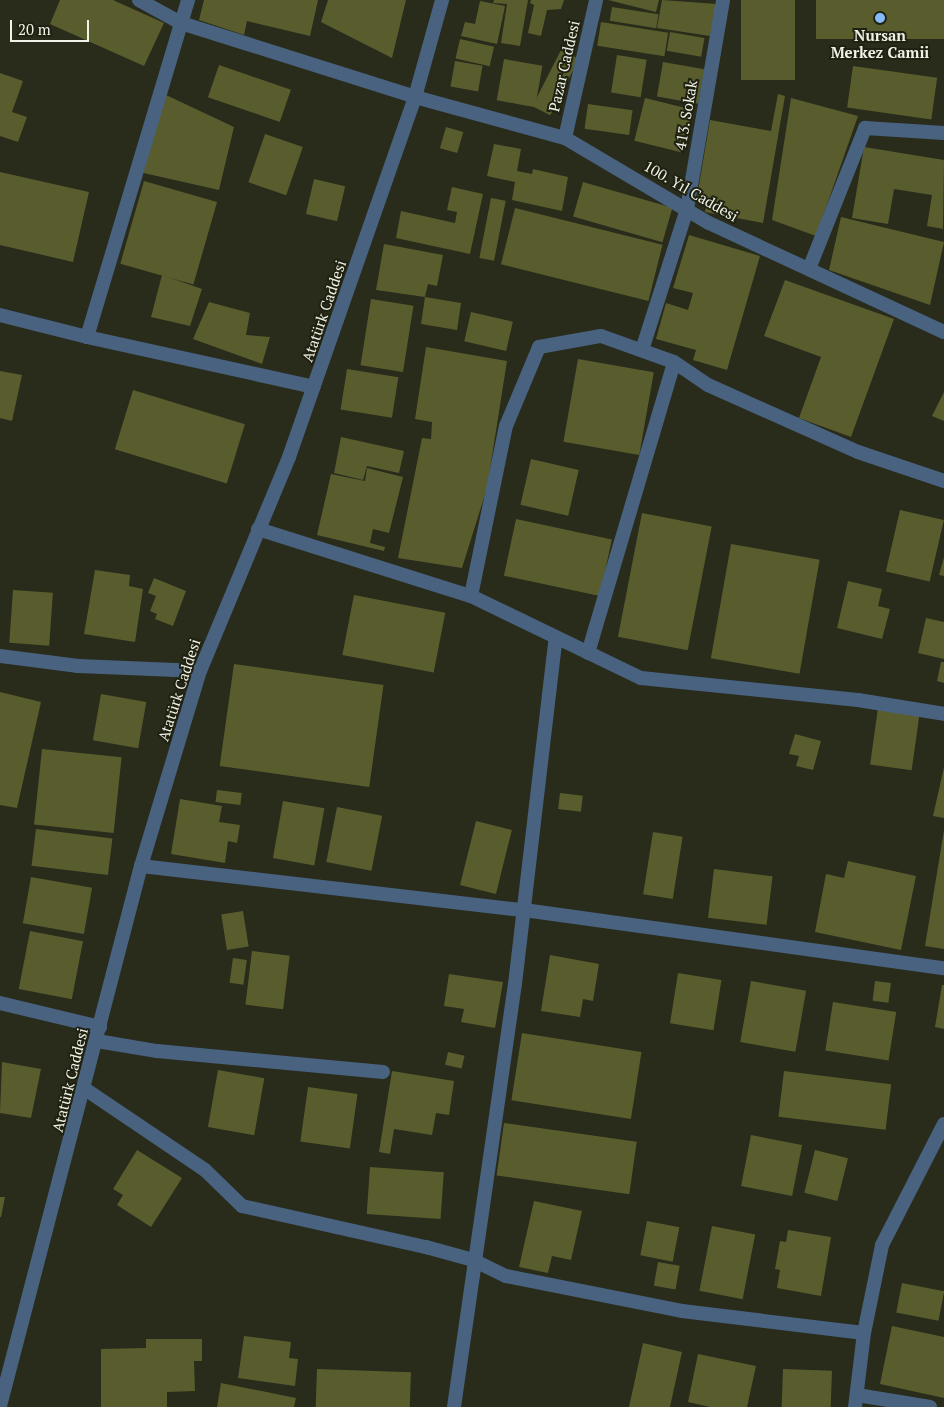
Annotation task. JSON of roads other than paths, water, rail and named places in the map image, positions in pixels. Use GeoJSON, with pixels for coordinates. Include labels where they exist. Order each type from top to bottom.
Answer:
{"type":"FeatureCollection","features":[{"type":"Feature","properties":{"kind":"street","name":"100. Yıl Caddesi"},"geometry":{"type":"LineString","coordinates":[[139,0],[181,23],[415,97],[565,138],[687,209],[944,332]]}},
{"type":"Feature","properties":{"kind":"street"},"geometry":{"type":"LineString","coordinates":[[87,338],[188,0]]}},
{"type":"Feature","properties":{"kind":"street","name":"Atatürk Caddesi"},"geometry":{"type":"LineString","coordinates":[[0,1406],[85,1089],[141,866],[200,671],[289,457],[415,97],[442,0]]}},
{"type":"Feature","properties":{"kind":"street","name":"Pazar Caddesi"},"geometry":{"type":"LineString","coordinates":[[565,138],[596,0]]}},
{"type":"Feature","properties":{"kind":"street","name":"413. Sokak"},"geometry":{"type":"LineString","coordinates":[[642,350],[687,209],[723,0]]}},
{"type":"Feature","properties":{"kind":"street"},"geometry":{"type":"LineString","coordinates":[[809,269],[865,128],[944,133]]}},
{"type":"Feature","properties":{"kind":"street"},"geometry":{"type":"LineString","coordinates":[[0,314],[87,338],[314,387]]}},
{"type":"Feature","properties":{"kind":"street"},"geometry":{"type":"LineString","coordinates":[[471,596],[506,426],[539,347],[602,336],[674,362],[708,385],[858,452],[944,480]]}},
{"type":"Feature","properties":{"kind":"street"},"geometry":{"type":"LineString","coordinates":[[588,653],[674,362]]}},
{"type":"Feature","properties":{"kind":"street"},"geometry":{"type":"LineString","coordinates":[[258,529],[471,596],[641,678],[858,700],[944,714]]}},
{"type":"Feature","properties":{"kind":"street"},"geometry":{"type":"LineString","coordinates":[[454,1407],[473,1260],[524,910],[556,638]]}},
{"type":"Feature","properties":{"kind":"street"},"geometry":{"type":"LineString","coordinates":[[0,656],[78,666],[200,671]]}},
{"type":"Feature","properties":{"kind":"street"},"geometry":{"type":"LineString","coordinates":[[141,866],[524,910],[944,968]]}},
{"type":"Feature","properties":{"kind":"street"},"geometry":{"type":"LineString","coordinates":[[0,1003],[100,1027]]}},
{"type":"Feature","properties":{"kind":"street"},"geometry":{"type":"LineString","coordinates":[[97,1041],[156,1051],[383,1072]]}},
{"type":"Feature","properties":{"kind":"street"},"geometry":{"type":"LineString","coordinates":[[85,1089],[204,1170],[242,1206],[473,1260],[506,1276],[682,1311],[864,1333]]}},
{"type":"Feature","properties":{"kind":"street"},"geometry":{"type":"LineString","coordinates":[[930,1407],[856,1401],[864,1333],[882,1245],[944,1124]]}},
{"type":"Feature","properties":{"kind":"place","name":"Nursan Merkez Camii"},"geometry":{"type":"Point","coordinates":[880,18]}}]}
